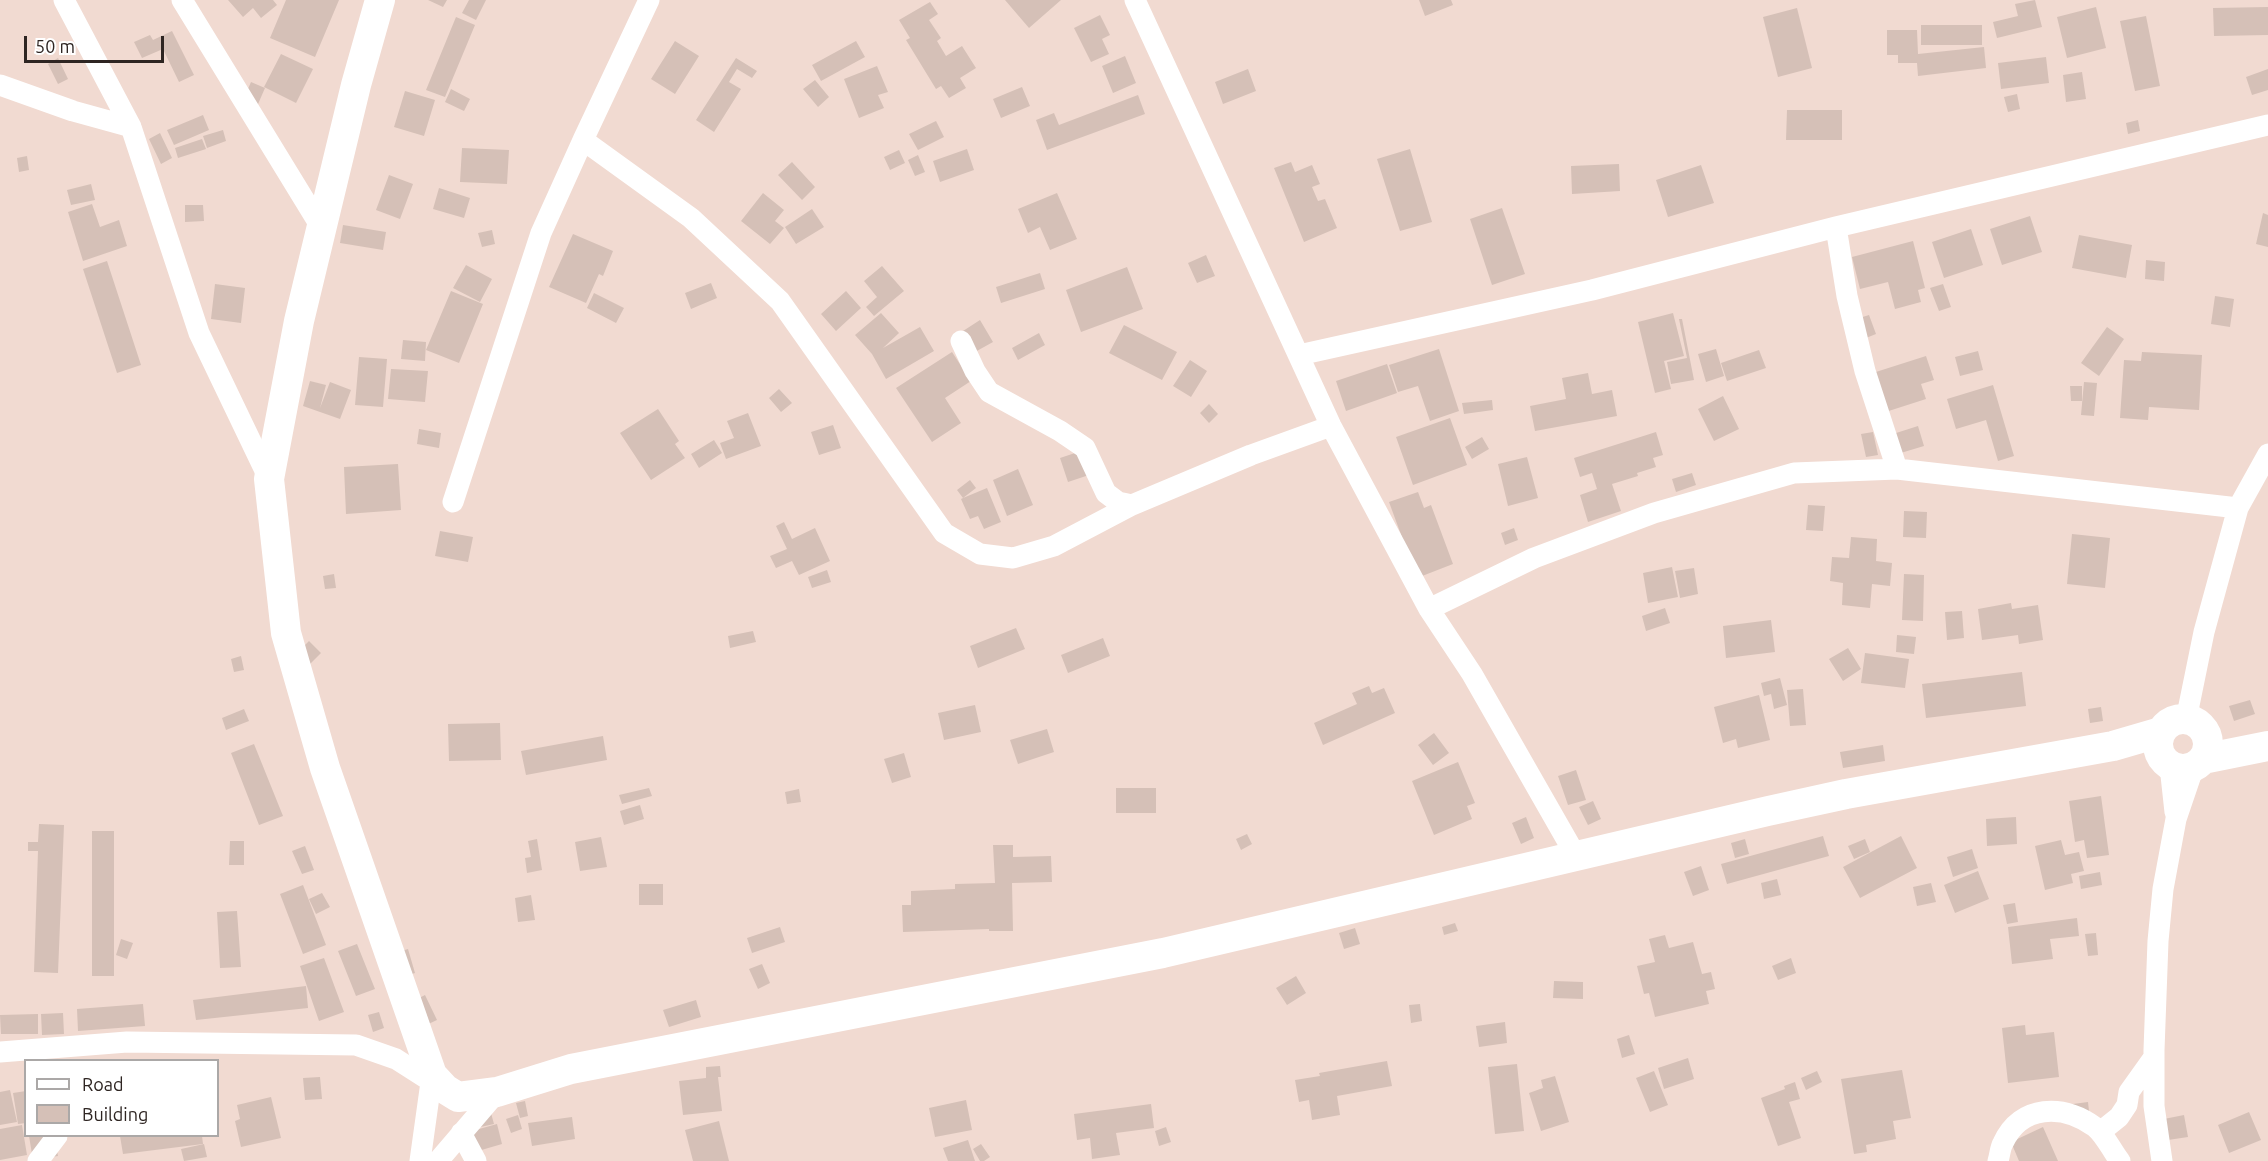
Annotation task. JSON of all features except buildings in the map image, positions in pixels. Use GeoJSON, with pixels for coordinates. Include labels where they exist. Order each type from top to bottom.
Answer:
{"type":"FeatureCollection","features":[{"type":"Feature","properties":{"kind":"street"},"geometry":{"type":"LineString","coordinates":[[64,0],[130,127],[199,333],[269,479]]}},
{"type":"Feature","properties":{"kind":"street"},"geometry":{"type":"LineString","coordinates":[[182,0],[321,227]]}},
{"type":"Feature","properties":{"kind":"street"},"geometry":{"type":"LineString","coordinates":[[380,0],[356,86],[299,321],[269,479],[286,633],[325,768],[432,1079],[420,1161]]}},
{"type":"Feature","properties":{"kind":"street"},"geometry":{"type":"LineString","coordinates":[[453,502],[541,233],[649,0]]}},
{"type":"Feature","properties":{"kind":"street"},"geometry":{"type":"LineString","coordinates":[[1135,0],[1331,426],[1429,609],[1472,674],[1576,856]]}},
{"type":"Feature","properties":{"kind":"street"},"geometry":{"type":"LineString","coordinates":[[0,86],[73,111],[130,127]]}},
{"type":"Feature","properties":{"kind":"street"},"geometry":{"type":"LineString","coordinates":[[1299,355],[1592,290],[1836,227],[2224,138],[2268,125]]}},
{"type":"Feature","properties":{"kind":"street"},"geometry":{"type":"LineString","coordinates":[[583,140],[691,218],[780,301],[944,533],[980,554],[1013,558],[1054,546],[1132,505],[1251,455],[1331,426]]}},
{"type":"Feature","properties":{"kind":"street"},"geometry":{"type":"LineString","coordinates":[[1836,227],[1847,296],[1865,371],[1897,469]]}},
{"type":"Feature","properties":{"kind":"street"},"geometry":{"type":"LineString","coordinates":[[961,341],[975,371],[989,392],[1060,431],[1084,448],[1106,493],[1118,502],[1132,505]]}},
{"type":"Feature","properties":{"kind":"street"},"geometry":{"type":"LineString","coordinates":[[2162,1161],[2154,1106],[2158,941],[2163,889],[2176,819],[2183,747],[2204,632],[2238,508],[2268,454]]}},
{"type":"Feature","properties":{"kind":"street"},"geometry":{"type":"LineString","coordinates":[[1429,609],[1534,558],[1654,513],[1794,473],[1897,469],[2238,508]]}},
{"type":"Feature","properties":{"kind":"street"},"geometry":{"type":"LineString","coordinates":[[2,1051],[44,1054],[127,1042],[356,1045],[396,1059],[458,1097],[497,1092],[571,1069],[1163,953],[1846,794],[2113,746],[2265,747]]}},
{"type":"Feature","properties":{"kind":"street"},"geometry":{"type":"LineString","coordinates":[[114,1059],[127,1042]]}},
{"type":"Feature","properties":{"kind":"street"},"geometry":{"type":"LineString","coordinates":[[1998,1161],[2003,1143],[2017,1123],[2041,1111],[2066,1112],[2096,1128],[2104,1129],[2119,1117],[2127,1105],[2129,1092],[2154,1057]]}},
{"type":"Feature","properties":{"kind":"street"},"geometry":{"type":"LineString","coordinates":[[438,1161],[497,1092]]}},
{"type":"Feature","properties":{"kind":"street"},"geometry":{"type":"LineString","coordinates":[[2096,1128],[2120,1161]]}},
{"type":"Feature","properties":{"kind":"street"},"geometry":{"type":"LineString","coordinates":[[461,1133],[476,1161]]}}]}
